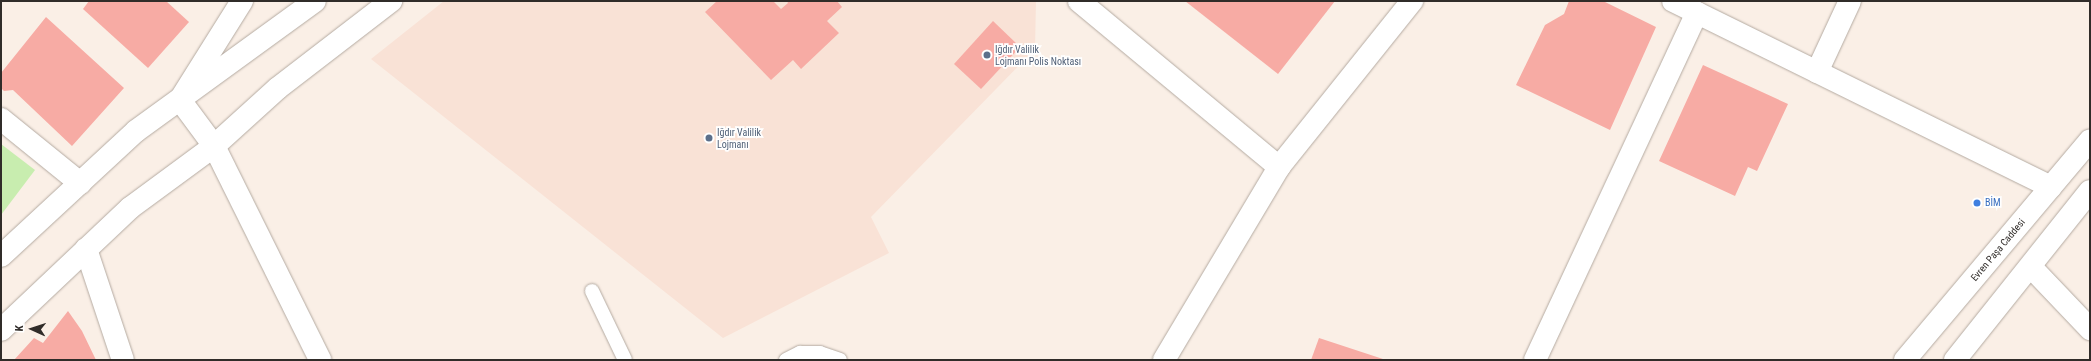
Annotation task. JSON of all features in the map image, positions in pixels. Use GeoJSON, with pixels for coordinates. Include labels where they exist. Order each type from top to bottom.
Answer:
{"type":"FeatureCollection","features":[{"type":"Feature","properties":{"kind":"main road"},"geometry":{"type":"LineString","coordinates":[[180,100],[242,1]]}},
{"type":"Feature","properties":{"kind":"main road"},"geometry":{"type":"LineString","coordinates":[[1,256],[136,132],[315,1]]}},
{"type":"Feature","properties":{"kind":"main road"},"geometry":{"type":"LineString","coordinates":[[1,330],[130,208],[214,146],[278,88],[391,1]]}},
{"type":"Feature","properties":{"kind":"main road"},"geometry":{"type":"LineString","coordinates":[[1079,1],[1279,167]]}},
{"type":"Feature","properties":{"kind":"main road"},"geometry":{"type":"LineString","coordinates":[[1164,360],[1279,167],[1412,1]]}},
{"type":"Feature","properties":{"kind":"main road"},"geometry":{"type":"LineString","coordinates":[[1673,1],[2051,187]]}},
{"type":"Feature","properties":{"kind":"main road"},"geometry":{"type":"LineString","coordinates":[[1818,72],[1850,1]]}},
{"type":"Feature","properties":{"kind":"main road"},"geometry":{"type":"LineString","coordinates":[[1535,360],[1697,12]]}},
{"type":"Feature","properties":{"kind":"main road"},"geometry":{"type":"LineString","coordinates":[[180,100],[214,146],[320,360]]}},
{"type":"Feature","properties":{"kind":"main road"},"geometry":{"type":"LineString","coordinates":[[1,118],[80,183]]}},
{"type":"Feature","properties":{"kind":"main road","name":"Evren Paşa Caddesi"},"geometry":{"type":"LineString","coordinates":[[1905,360],[2090,140]]}},
{"type":"Feature","properties":{"kind":"main road"},"geometry":{"type":"LineString","coordinates":[[1955,360],[2090,192]]}},
{"type":"Feature","properties":{"kind":"main road"},"geometry":{"type":"LineString","coordinates":[[86,249],[124,360]]}},
{"type":"Feature","properties":{"kind":"main road"},"geometry":{"type":"LineString","coordinates":[[2031,267],[2090,329]]}},
{"type":"Feature","properties":{"kind":"lane"},"geometry":{"type":"LineString","coordinates":[[592,291],[625,360]]}},
{"type":"Feature","properties":{"kind":"lane"},"geometry":{"type":"LineString","coordinates":[[786,360],[800,353],[820,353],[840,360]]}},
{"type":"Feature","properties":{"kind":"shaded area","name":"Iğdır Valilik Lojmanı"},"geometry":{"type":"Polygon","coordinates":[[[444,1],[1036,1],[1035,49],[871,217],[889,253],[723,338],[371,59],[444,1]]]}},
{"type":"Feature","properties":{"kind":"green space"},"geometry":{"type":"Polygon","coordinates":[[[1,144],[35,170],[1,215],[1,144]]]}},
{"type":"Feature","properties":{"kind":"building"},"geometry":{"type":"Polygon","coordinates":[[[89,1],[166,1],[189,22],[148,68],[83,9],[89,1]]]}},
{"type":"Feature","properties":{"kind":"building"},"geometry":{"type":"Polygon","coordinates":[[[717,1],[773,1],[781,9],[788,3],[787,1],[837,1],[842,7],[827,21],[839,33],[801,69],[793,60],[771,80],[705,12],[717,1]]]}},
{"type":"Feature","properties":{"kind":"building"},"geometry":{"type":"Polygon","coordinates":[[[1185,1],[1335,1],[1278,74],[1185,1]]]}},
{"type":"Feature","properties":{"kind":"building"},"geometry":{"type":"Polygon","coordinates":[[[1569,1],[1603,1],[1656,27],[1610,130],[1516,85],[1545,25],[1564,14],[1569,1]]]}},
{"type":"Feature","properties":{"kind":"building"},"geometry":{"type":"Polygon","coordinates":[[[46,17],[124,88],[72,146],[13,90],[4,91],[1,88],[1,73],[46,17]]]}},
{"type":"Feature","properties":{"kind":"building","name":"Iğdır Valilik Lojmanı Polis Noktası"},"geometry":{"type":"Polygon","coordinates":[[[993,21],[1020,47],[981,89],[954,64],[993,21]]]}},
{"type":"Feature","properties":{"kind":"building"},"geometry":{"type":"Polygon","coordinates":[[[1703,65],[1788,104],[1757,171],[1748,167],[1735,196],[1659,161],[1703,65]]]}},
{"type":"Feature","properties":{"kind":"building"},"geometry":{"type":"Polygon","coordinates":[[[68,311],[82,331],[96,360],[14,360],[34,338],[43,343],[68,311]]]}},
{"type":"Feature","properties":{"kind":"building"},"geometry":{"type":"Polygon","coordinates":[[[1319,338],[1386,360],[1311,360],[1319,338]]]}},
{"type":"Feature","properties":{"kind":"place","name":"Iğdır Valilik Lojmanı Polis Noktası"},"geometry":{"type":"Point","coordinates":[987,55]}},
{"type":"Feature","properties":{"kind":"place","name":"Iğdır Valilik Lojmanı"},"geometry":{"type":"Point","coordinates":[709,138]}},
{"type":"Feature","properties":{"kind":"place","name":"BİM"},"geometry":{"type":"Point","coordinates":[1977,203]}}]}
